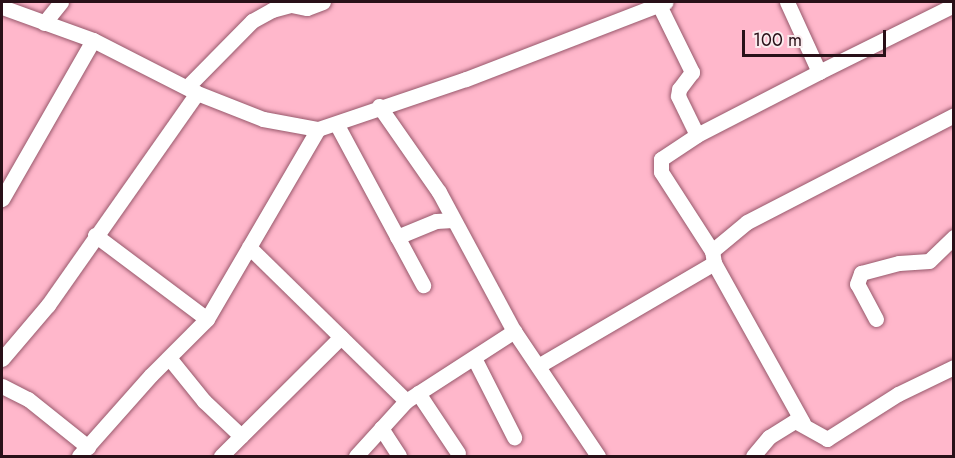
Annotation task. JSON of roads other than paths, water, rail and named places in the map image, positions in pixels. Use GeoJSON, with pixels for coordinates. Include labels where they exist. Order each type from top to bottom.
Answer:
{"type":"FeatureCollection","features":[{"type":"Feature","properties":{"kind":"street"},"geometry":{"type":"LineString","coordinates":[[44,23],[61,2]]}},
{"type":"Feature","properties":{"kind":"street"},"geometry":{"type":"LineString","coordinates":[[2,359],[48,305],[192,90],[252,21],[272,9],[291,3],[307,8],[323,2]]}},
{"type":"Feature","properties":{"kind":"street"},"geometry":{"type":"LineString","coordinates":[[787,2],[819,72]]}},
{"type":"Feature","properties":{"kind":"street"},"geometry":{"type":"LineString","coordinates":[[2,7],[93,40],[192,90],[263,118],[318,129],[337,125],[379,106],[466,79],[662,3],[692,72],[679,89],[678,96],[697,135]]}},
{"type":"Feature","properties":{"kind":"street"},"geometry":{"type":"LineString","coordinates":[[803,423],[713,257],[661,172],[661,159],[697,135],[954,5]]}},
{"type":"Feature","properties":{"kind":"street"},"geometry":{"type":"LineString","coordinates":[[2,199],[93,40]]}},
{"type":"Feature","properties":{"kind":"street"},"geometry":{"type":"LineString","coordinates":[[379,106],[439,192],[514,331],[598,456]]}},
{"type":"Feature","properties":{"kind":"street"},"geometry":{"type":"LineString","coordinates":[[538,366],[713,257],[747,222],[954,115]]}},
{"type":"Feature","properties":{"kind":"street"},"geometry":{"type":"LineString","coordinates":[[337,125],[423,285]]}},
{"type":"Feature","properties":{"kind":"street"},"geometry":{"type":"LineString","coordinates":[[2,386],[28,399],[84,452],[151,375],[170,359],[207,319],[318,129]]}},
{"type":"Feature","properties":{"kind":"street"},"geometry":{"type":"LineString","coordinates":[[397,237],[436,221],[453,220]]}},
{"type":"Feature","properties":{"kind":"street"},"geometry":{"type":"LineString","coordinates":[[95,235],[207,319]]}},
{"type":"Feature","properties":{"kind":"street"},"geometry":{"type":"LineString","coordinates":[[876,319],[857,284],[861,273],[899,263],[929,261],[954,237]]}},
{"type":"Feature","properties":{"kind":"street"},"geometry":{"type":"LineString","coordinates":[[249,248],[341,337],[412,397],[458,453]]}},
{"type":"Feature","properties":{"kind":"street"},"geometry":{"type":"LineString","coordinates":[[356,456],[412,397],[514,331]]}},
{"type":"Feature","properties":{"kind":"street"},"geometry":{"type":"LineString","coordinates":[[221,456],[341,337]]}},
{"type":"Feature","properties":{"kind":"street"},"geometry":{"type":"LineString","coordinates":[[474,357],[514,437]]}},
{"type":"Feature","properties":{"kind":"street"},"geometry":{"type":"LineString","coordinates":[[170,359],[204,401],[241,436]]}},
{"type":"Feature","properties":{"kind":"street"},"geometry":{"type":"LineString","coordinates":[[753,456],[768,437],[795,421],[803,423],[827,439],[898,394],[954,367]]}},
{"type":"Feature","properties":{"kind":"street"},"geometry":{"type":"LineString","coordinates":[[381,428],[399,456]]}}]}
